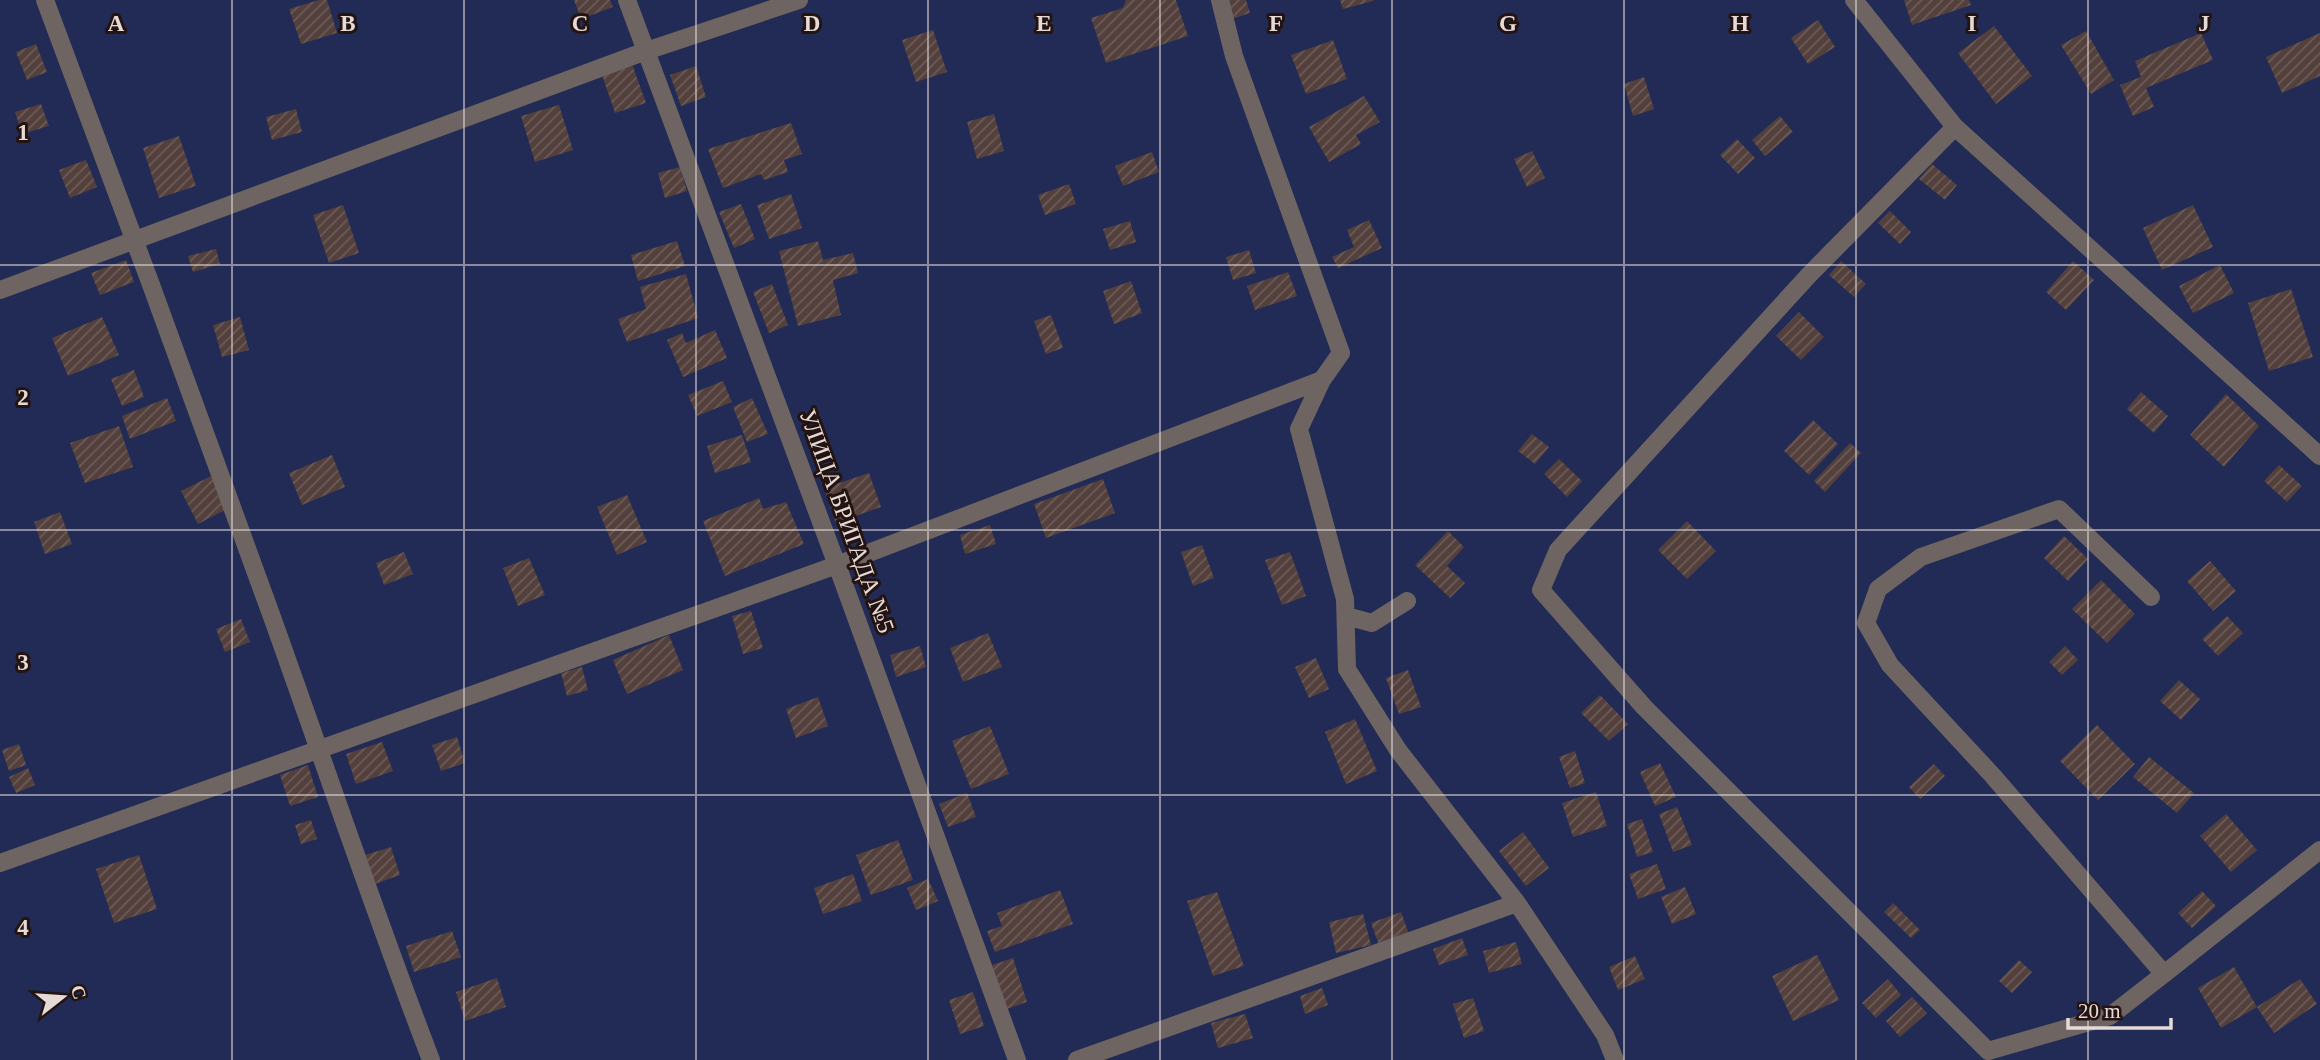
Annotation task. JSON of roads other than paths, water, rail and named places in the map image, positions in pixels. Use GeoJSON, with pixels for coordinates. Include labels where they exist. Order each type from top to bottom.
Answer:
{"type":"FeatureCollection","features":[{"type":"Feature","properties":{"kind":"lane"},"geometry":{"type":"LineString","coordinates":[[45,0],[320,750],[369,900],[431,1060]]}},
{"type":"Feature","properties":{"kind":"lane","name":"УЛИЦА БРИГАДА №5"},"geometry":{"type":"LineString","coordinates":[[627,0],[1017,1060]]}},
{"type":"Feature","properties":{"kind":"lane"},"geometry":{"type":"LineString","coordinates":[[0,290],[646,51],[799,0]]}},
{"type":"Feature","properties":{"kind":"lane"},"geometry":{"type":"LineString","coordinates":[[1220,0],[1234,56],[1341,352],[1322,380],[1299,429],[1345,599],[1348,669],[1398,750],[1517,903],[1605,1035],[1615,1060]]}},
{"type":"Feature","properties":{"kind":"lane"},"geometry":{"type":"LineString","coordinates":[[1854,0],[1955,127],[2320,456]]}},
{"type":"Feature","properties":{"kind":"lane"},"geometry":{"type":"LineString","coordinates":[[1955,127],[1809,275],[1558,550],[1541,590],[1644,707],[1988,1051],[2110,1016],[2320,850]]}},
{"type":"Feature","properties":{"kind":"lane"},"geometry":{"type":"LineString","coordinates":[[0,863],[837,565],[1322,380]]}},
{"type":"Feature","properties":{"kind":"lane"},"geometry":{"type":"LineString","coordinates":[[2151,597],[2059,509],[1921,557],[1878,589],[1866,624],[1890,665],[1993,776],[2164,974]]}},
{"type":"Feature","properties":{"kind":"lane"},"geometry":{"type":"LineString","coordinates":[[1346,616],[1371,623],[1407,601]]}},
{"type":"Feature","properties":{"kind":"lane"},"geometry":{"type":"LineString","coordinates":[[1077,1060],[1517,903]]}}]}
